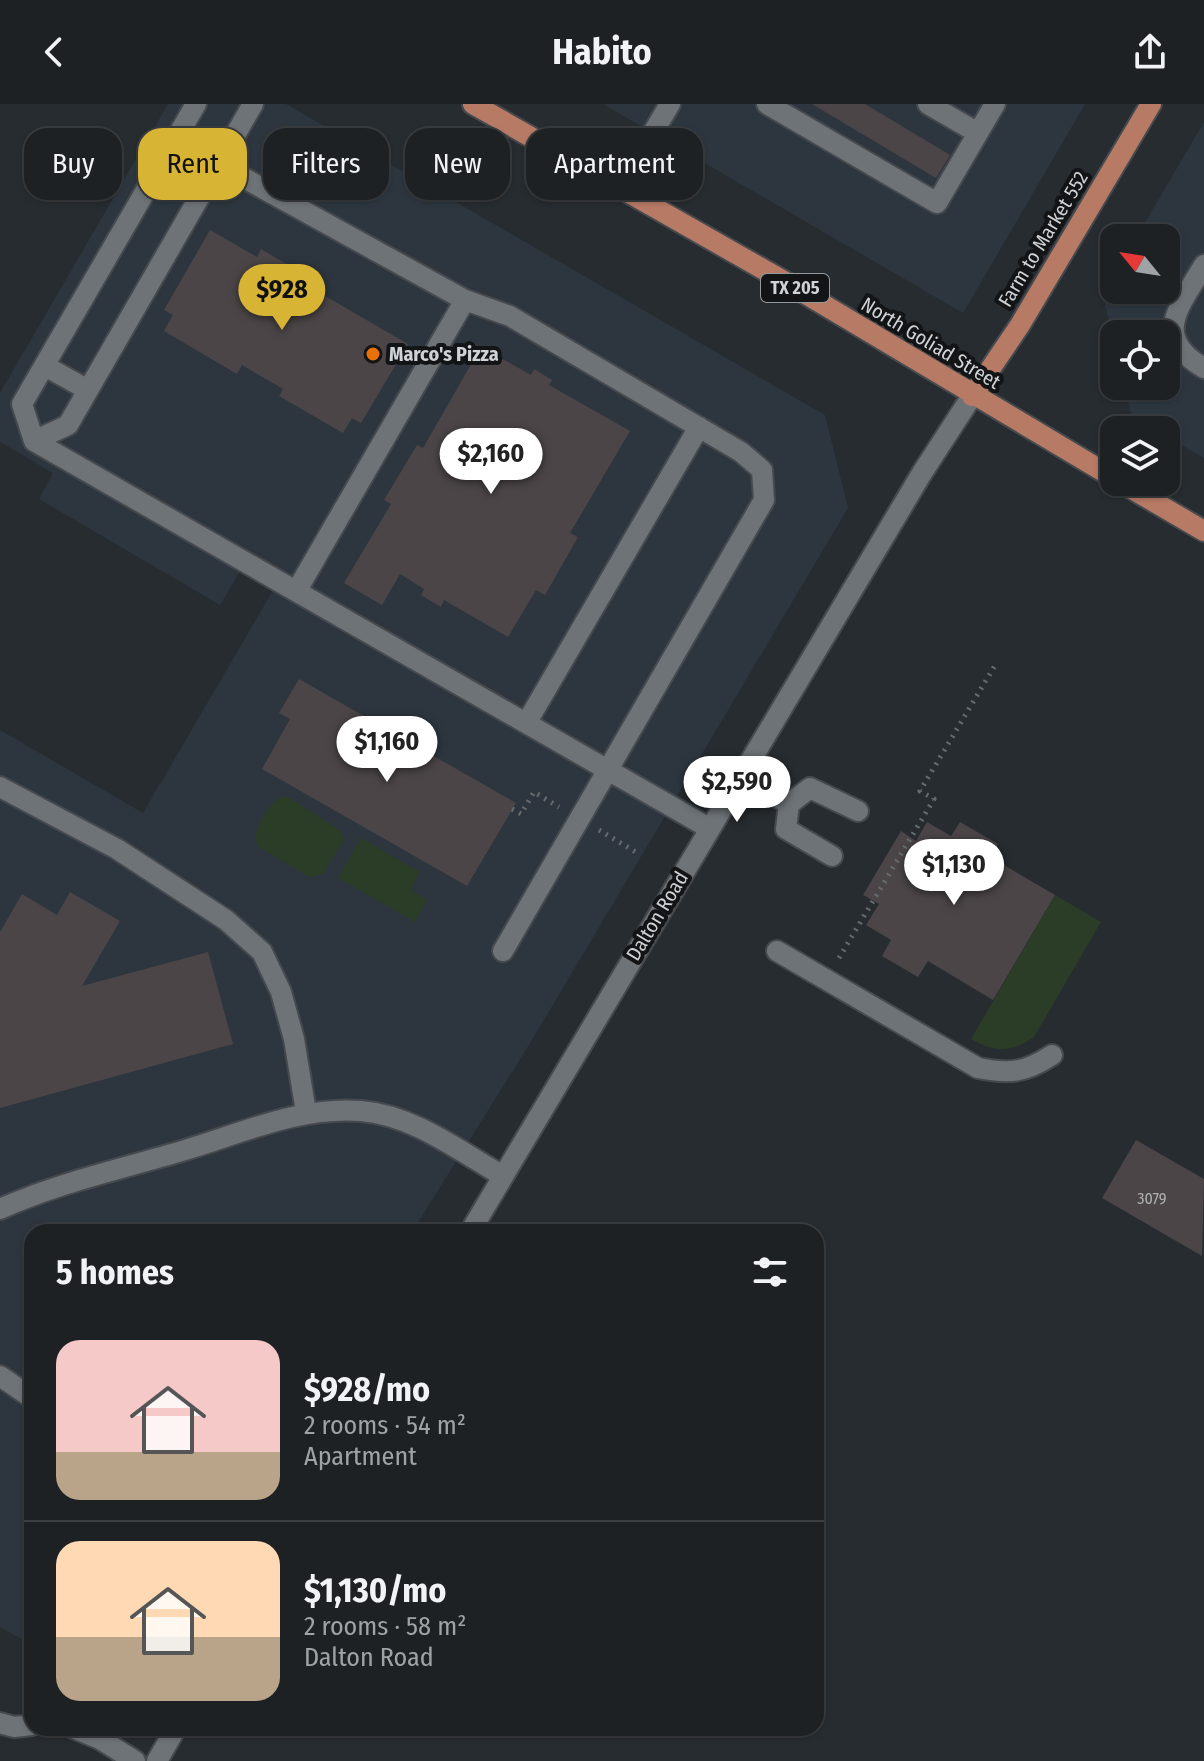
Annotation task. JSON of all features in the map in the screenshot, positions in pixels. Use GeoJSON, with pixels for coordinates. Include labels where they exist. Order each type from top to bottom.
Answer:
{"type":"FeatureCollection","features":[{"type":"Feature","properties":{"kind":"main road","name":"North Goliad Street"},"geometry":{"type":"LineString","coordinates":[[473,104],[526,134]]}},
{"type":"Feature","properties":{"kind":"main road","name":"Farm to Market 552"},"geometry":{"type":"LineString","coordinates":[[972,396],[1020,325],[1151,104]]}},
{"type":"Feature","properties":{"kind":"main road","name":"North Goliad Street"},"geometry":{"type":"LineString","coordinates":[[641,200],[789,284],[1100,470]]}},
{"type":"Feature","properties":{"kind":"main road"},"geometry":{"type":"LineString","coordinates":[[1144,496],[1204,531]]}},
{"type":"Feature","properties":{"kind":"street"},"geometry":{"type":"LineString","coordinates":[[182,128],[196,104]]}},
{"type":"Feature","properties":{"kind":"street"},"geometry":{"type":"LineString","coordinates":[[239,128],[253,104]]}},
{"type":"Feature","properties":{"kind":"street"},"geometry":{"type":"LineString","coordinates":[[656,128],[670,104]]}},
{"type":"Feature","properties":{"kind":"street"},"geometry":{"type":"LineString","coordinates":[[767,104],[937,203],[995,104]]}},
{"type":"Feature","properties":{"kind":"street"},"geometry":{"type":"LineString","coordinates":[[928,104],[978,133]]}},
{"type":"Feature","properties":{"kind":"street"},"geometry":{"type":"LineString","coordinates":[[247,179],[465,300],[510,316],[741,452],[762,470],[764,500],[503,951]]}},
{"type":"Feature","properties":{"kind":"street"},"geometry":{"type":"LineString","coordinates":[[140,200],[22,404],[34,441],[709,828]]}},
{"type":"Feature","properties":{"kind":"street"},"geometry":{"type":"LineString","coordinates":[[34,441],[68,425],[198,200]]}},
{"type":"Feature","properties":{"kind":"street"},"geometry":{"type":"LineString","coordinates":[[1204,265],[1174,316],[1173,339],[1185,357],[1204,368]]}},
{"type":"Feature","properties":{"kind":"street"},"geometry":{"type":"LineString","coordinates":[[297,590],[465,300]]}},
{"type":"Feature","properties":{"kind":"street"},"geometry":{"type":"LineString","coordinates":[[45,366],[88,390]]}},
{"type":"Feature","properties":{"kind":"street","name":"Dalton Road"},"geometry":{"type":"LineString","coordinates":[[475,1224],[914,486],[972,396]]}},
{"type":"Feature","properties":{"kind":"street"},"geometry":{"type":"LineString","coordinates":[[527,722],[699,427]]}},
{"type":"Feature","properties":{"kind":"street"},"geometry":{"type":"LineString","coordinates":[[741,776],[789,804]]}},
{"type":"Feature","properties":{"kind":"street"},"geometry":{"type":"LineString","coordinates":[[0,787],[117,849],[226,920],[262,952],[281,992],[294,1039],[306,1112]]}},
{"type":"Feature","properties":{"kind":"street"},"geometry":{"type":"LineString","coordinates":[[832,856],[786,829],[789,804],[810,788],[858,811]]}},
{"type":"Feature","properties":{"kind":"street"},"geometry":{"type":"LineString","coordinates":[[777,951],[978,1068],[1008,1074],[1039,1064],[1052,1055]]}},
{"type":"Feature","properties":{"kind":"street"},"geometry":{"type":"LineString","coordinates":[[0,1209],[95,1173],[181,1151],[306,1112],[362,1111],[407,1121],[503,1176]]}},
{"type":"Feature","properties":{"kind":"street"},"geometry":{"type":"LineString","coordinates":[[0,1376],[24,1392]]}},
{"type":"Feature","properties":{"kind":"street"},"geometry":{"type":"LineString","coordinates":[[0,1723],[24,1726]]}},
{"type":"Feature","properties":{"kind":"street"},"geometry":{"type":"LineString","coordinates":[[93,1736],[135,1761]]}},
{"type":"Feature","properties":{"kind":"street"},"geometry":{"type":"LineString","coordinates":[[157,1761],[171,1736]]}},
{"type":"Feature","properties":{"kind":"path"},"geometry":{"type":"LineString","coordinates":[[826,980],[934,799],[920,791],[997,662]]}},
{"type":"Feature","properties":{"kind":"shaded area"},"geometry":{"type":"Polygon","coordinates":[[[168,104],[286,104],[328,128],[263,128],[263,200],[389,200],[389,163],[405,173],[405,200],[452,200],[825,415],[848,508],[532,1040],[417,1224],[24,1224],[24,1640],[0,1627],[0,730],[143,813],[279,580],[246,561],[220,605],[39,499],[53,473],[0,442],[0,393],[112,200],[122,200],[122,183],[138,156],[138,200],[247,200],[247,128],[154,128],[168,104]]]}},
{"type":"Feature","properties":{"kind":"shaded area"},"geometry":{"type":"Polygon","coordinates":[[[603,104],[1085,104],[963,313],[703,162],[703,128],[644,128],[603,104]]]}},
{"type":"Feature","properties":{"kind":"shaded area"},"geometry":{"type":"Polygon","coordinates":[[[1204,122],[1204,458],[1180,444],[1180,416],[1132,416],[1128,400],[1180,400],[1180,320],[1109,320],[1105,304],[1180,304],[1180,224],[1144,224],[1204,122]]]}},
{"type":"Feature","properties":{"kind":"green space"},"geometry":{"type":"Polygon","coordinates":[[[281,797],[288,797],[342,832],[343,841],[323,874],[309,877],[259,847],[255,840],[264,816],[281,797]]]}},
{"type":"Feature","properties":{"kind":"green space"},"geometry":{"type":"Polygon","coordinates":[[[361,838],[420,872],[410,890],[427,900],[415,922],[338,878],[361,838]]]}},
{"type":"Feature","properties":{"kind":"green space"},"geometry":{"type":"Polygon","coordinates":[[[1055,895],[1101,922],[1034,1037],[1018,1046],[1003,1049],[988,1047],[971,1039],[1055,895]]]}},
{"type":"Feature","properties":{"kind":"building"},"geometry":{"type":"Polygon","coordinates":[[[812,104],[865,104],[950,155],[936,178],[812,104]]]}},
{"type":"Feature","properties":{"kind":"building"},"geometry":{"type":"Polygon","coordinates":[[[210,230],[257,257],[261,249],[305,275],[301,282],[408,344],[361,423],[352,418],[343,433],[279,396],[283,389],[242,365],[237,374],[164,331],[173,315],[164,310],[210,230]]]}},
{"type":"Feature","properties":{"kind":"building"},"geometry":{"type":"Polygon","coordinates":[[[481,347],[531,375],[534,369],[552,380],[549,385],[630,431],[570,533],[578,537],[545,595],[536,590],[508,637],[444,600],[441,607],[421,595],[424,589],[400,574],[382,605],[344,583],[391,504],[384,500],[417,445],[423,448],[481,347]]]}},
{"type":"Feature","properties":{"kind":"building"},"geometry":{"type":"Polygon","coordinates":[[[299,679],[516,803],[467,886],[262,769],[290,719],[279,713],[299,679]]]}},
{"type":"Feature","properties":{"kind":"building"},"geometry":{"type":"Polygon","coordinates":[[[927,822],[951,836],[960,822],[998,844],[990,857],[1055,895],[993,1000],[928,961],[918,977],[882,956],[891,940],[866,925],[879,904],[863,895],[901,831],[916,841],[927,822]]]}},
{"type":"Feature","properties":{"kind":"building"},"geometry":{"type":"Polygon","coordinates":[[[70,892],[120,921],[82,986],[208,952],[233,1044],[0,1108],[0,932],[22,894],[57,915],[70,892]]]}},
{"type":"Feature","properties":{"kind":"building"},"geometry":{"type":"Polygon","coordinates":[[[1136,1140],[1204,1179],[1202,1256],[1102,1198],[1136,1140]]]}},
{"type":"Feature","properties":{"kind":"place","name":"Marco's Pizza"},"geometry":{"type":"Point","coordinates":[373,354]}}]}
